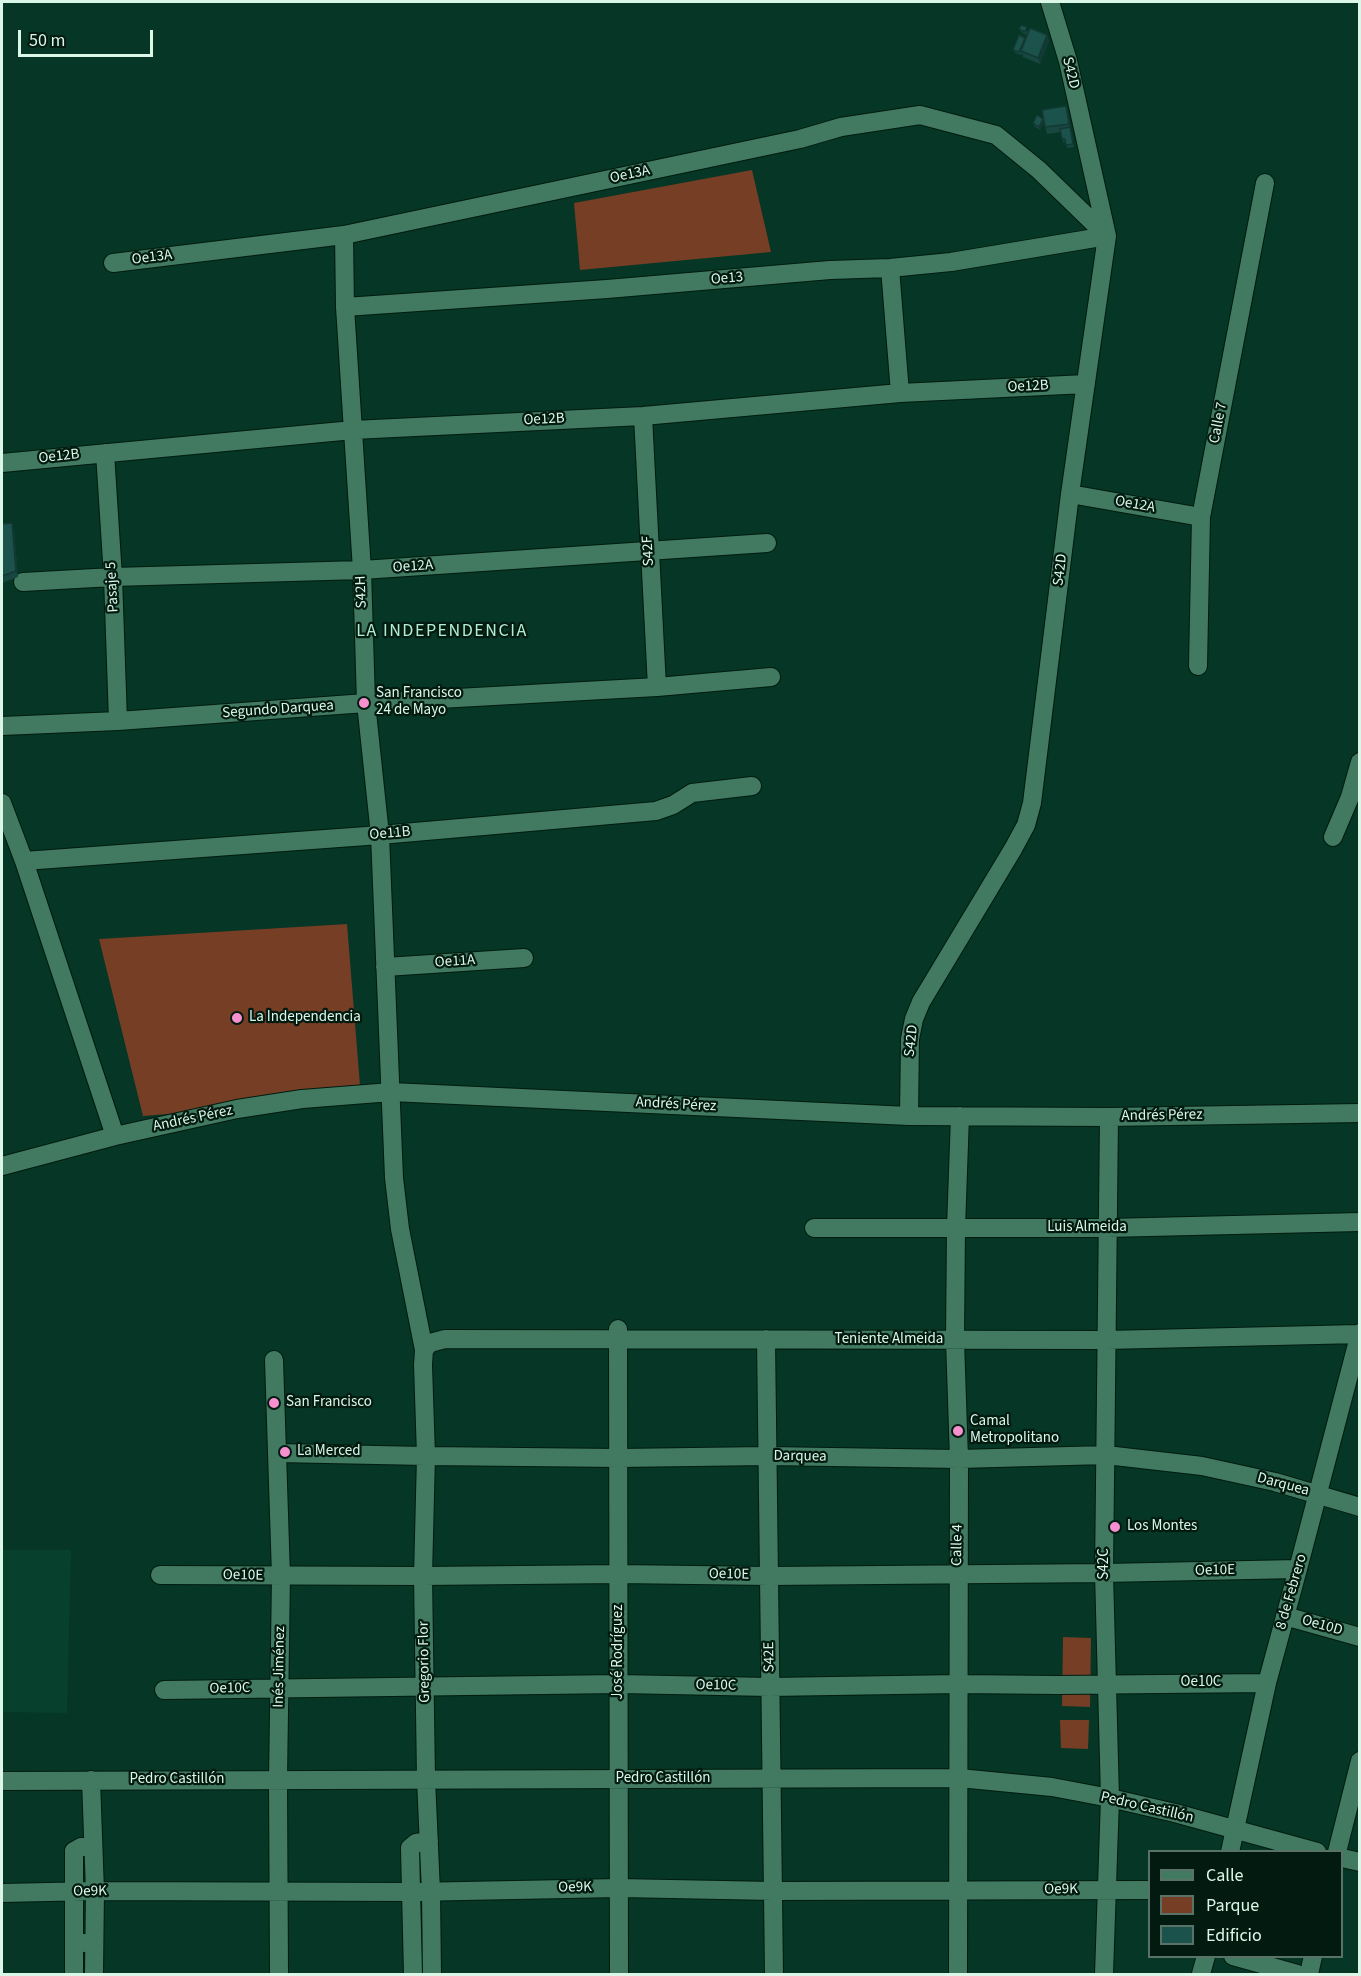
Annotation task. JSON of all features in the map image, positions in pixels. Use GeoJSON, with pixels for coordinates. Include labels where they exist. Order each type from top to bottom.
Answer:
{"type":"FeatureCollection","features":[{"type":"Feature","properties":{"kind":"street","name":"S42D"},"geometry":{"type":"LineString","coordinates":[[909,1116],[910,1039],[918,1010],[1013,849],[1026,825],[1032,803],[1070,494],[1107,236],[1068,61],[1050,2]]}},
{"type":"Feature","properties":{"kind":"street","name":"Oe13A"},"geometry":{"type":"LineString","coordinates":[[113,263],[344,235],[800,139],[841,127],[921,115],[996,135],[1040,170],[1107,236]]}},
{"type":"Feature","properties":{"kind":"street","name":"Calle 7"},"geometry":{"type":"LineString","coordinates":[[1198,666],[1201,517],[1265,183]]}},
{"type":"Feature","properties":{"kind":"street","name":"S42H"},"geometry":{"type":"LineString","coordinates":[[344,235],[345,307],[362,570],[366,703],[380,835],[394,1178],[400,1229],[424,1350]]}},
{"type":"Feature","properties":{"kind":"street","name":"Oe13"},"geometry":{"type":"LineString","coordinates":[[345,307],[607,290],[830,270],[890,268],[951,262],[1107,236]]}},
{"type":"Feature","properties":{"kind":"street"},"geometry":{"type":"LineString","coordinates":[[890,268],[900,393]]}},
{"type":"Feature","properties":{"kind":"street","name":"Oe12B"},"geometry":{"type":"LineString","coordinates":[[2,463],[353,430],[643,416],[900,393],[1086,384]]}},
{"type":"Feature","properties":{"kind":"street","name":"S42F"},"geometry":{"type":"LineString","coordinates":[[643,416],[657,687]]}},
{"type":"Feature","properties":{"kind":"street","name":"Pasaje 5"},"geometry":{"type":"LineString","coordinates":[[105,453],[113,577],[118,721]]}},
{"type":"Feature","properties":{"kind":"street","name":"Oe12A"},"geometry":{"type":"LineString","coordinates":[[1070,494],[1201,517]]}},
{"type":"Feature","properties":{"kind":"street","name":"Oe12A"},"geometry":{"type":"LineString","coordinates":[[22,582],[362,570],[766,543]]}},
{"type":"Feature","properties":{"kind":"street","name":"Segundo Darquea"},"geometry":{"type":"LineString","coordinates":[[2,726],[118,721],[366,703],[657,687],[771,677]]}},
{"type":"Feature","properties":{"kind":"street"},"geometry":{"type":"LineString","coordinates":[[1333,837],[1350,797],[1359,762]]}},
{"type":"Feature","properties":{"kind":"street","name":"Oe11B"},"geometry":{"type":"LineString","coordinates":[[24,861],[380,835],[656,811],[673,806],[692,793],[752,786]]}},
{"type":"Feature","properties":{"kind":"street"},"geometry":{"type":"LineString","coordinates":[[2,803],[24,861],[115,1136]]}},
{"type":"Feature","properties":{"kind":"street","name":"Oe11A"},"geometry":{"type":"LineString","coordinates":[[385,967],[524,957]]}},
{"type":"Feature","properties":{"kind":"street","name":"Andrés Pérez"},"geometry":{"type":"LineString","coordinates":[[2,1166],[115,1136],[237,1109],[291,1101],[391,1092],[909,1116],[1109,1117],[1359,1113]]}},
{"type":"Feature","properties":{"kind":"street","name":"Calle 4"},"geometry":{"type":"LineString","coordinates":[[958,1974],[959,1459],[956,1228],[960,1116]]}},
{"type":"Feature","properties":{"kind":"street","name":"S42C"},"geometry":{"type":"LineString","coordinates":[[1104,1974],[1110,1798],[1104,1573],[1109,1117]]}},
{"type":"Feature","properties":{"kind":"street","name":"Luis Almeida"},"geometry":{"type":"LineString","coordinates":[[814,1228],[1107,1228],[1359,1222]]}},
{"type":"Feature","properties":{"kind":"street","name":"Teniente Almeida"},"geometry":{"type":"LineString","coordinates":[[424,1350],[430,1343],[446,1339],[618,1335],[766,1340],[1107,1340],[1359,1334]]}},
{"type":"Feature","properties":{"kind":"street","name":"8 de Febrero"},"geometry":{"type":"LineString","coordinates":[[1230,1850],[1267,1683],[1359,1334]]}},
{"type":"Feature","properties":{"kind":"street","name":"José Rodríguez"},"geometry":{"type":"LineString","coordinates":[[618,1335],[619,1974]]}},
{"type":"Feature","properties":{"kind":"street","name":"S42E"},"geometry":{"type":"LineString","coordinates":[[766,1340],[774,1974]]}},
{"type":"Feature","properties":{"kind":"street","name":"Gregorio Flor"},"geometry":{"type":"LineString","coordinates":[[424,1350],[426,1456],[423,1576],[432,1974]]}},
{"type":"Feature","properties":{"kind":"street","name":"Inés Jiménez"},"geometry":{"type":"LineString","coordinates":[[274,1360],[281,1576],[278,1780],[279,1974]]}},
{"type":"Feature","properties":{"kind":"street","name":"Darquea"},"geometry":{"type":"LineString","coordinates":[[277,1453],[619,1458],[767,1456],[959,1459],[1106,1455],[1202,1466],[1318,1494]]}},
{"type":"Feature","properties":{"kind":"street"},"geometry":{"type":"LineString","coordinates":[[1318,1494],[1359,1507]]}},
{"type":"Feature","properties":{"kind":"street","name":"Oe10E"},"geometry":{"type":"LineString","coordinates":[[159,1575],[769,1576],[1298,1569]]}},
{"type":"Feature","properties":{"kind":"street","name":"Oe10D"},"geometry":{"type":"LineString","coordinates":[[1285,1616],[1359,1637]]}},
{"type":"Feature","properties":{"kind":"street","name":"Oe10C"},"geometry":{"type":"LineString","coordinates":[[164,1690],[619,1684],[770,1687],[959,1683],[1267,1683]]}},
{"type":"Feature","properties":{"kind":"street"},"geometry":{"type":"LineString","coordinates":[[1337,1850],[1359,1761]]}},
{"type":"Feature","properties":{"kind":"street","name":"Pedro Castillón"},"geometry":{"type":"LineString","coordinates":[[2,1781],[959,1778],[1052,1788],[1110,1798],[1313,1850]]}},
{"type":"Feature","properties":{"kind":"street"},"geometry":{"type":"LineString","coordinates":[[91,1780],[95,1891],[94,1974]]}},
{"type":"Feature","properties":{"kind":"street"},"geometry":{"type":"LineString","coordinates":[[413,1974],[410,1848],[416,1843],[429,1841]]}},
{"type":"Feature","properties":{"kind":"street"},"geometry":{"type":"LineString","coordinates":[[74,1974],[74,1851],[81,1847],[93,1847]]}},
{"type":"Feature","properties":{"kind":"street"},"geometry":{"type":"LineString","coordinates":[[1343,1858],[1359,1862]]}},
{"type":"Feature","properties":{"kind":"street","name":"Oe9K"},"geometry":{"type":"LineString","coordinates":[[2,1893],[431,1892],[619,1888],[773,1891],[1148,1890]]}},
{"type":"Feature","properties":{"kind":"street"},"geometry":{"type":"LineString","coordinates":[[74,1943],[94,1942]]}},
{"type":"Feature","properties":{"kind":"street"},"geometry":{"type":"LineString","coordinates":[[412,1952],[432,1952]]}},
{"type":"Feature","properties":{"kind":"street"},"geometry":{"type":"LineString","coordinates":[[1201,1974],[1205,1958]]}},
{"type":"Feature","properties":{"kind":"street"},"geometry":{"type":"LineString","coordinates":[[1240,1958],[1297,1974]]}},
{"type":"Feature","properties":{"kind":"street"},"geometry":{"type":"LineString","coordinates":[[1309,1974],[1313,1958]]}},
{"type":"Feature","properties":{"kind":"shaded area"},"geometry":{"type":"Polygon","coordinates":[[[2,1550],[71,1550],[67,1713],[2,1712],[2,1550]]]}},
{"type":"Feature","properties":{"kind":"green space"},"geometry":{"type":"Polygon","coordinates":[[[752,170],[771,252],[580,270],[574,203],[752,170]]]}},
{"type":"Feature","properties":{"kind":"green space","name":"La Independencia"},"geometry":{"type":"Polygon","coordinates":[[[347,924],[361,1098],[143,1116],[99,939],[347,924]]]}},
{"type":"Feature","properties":{"kind":"green space"},"geometry":{"type":"Polygon","coordinates":[[[1063,1637],[1091,1638],[1090,1707],[1062,1706],[1063,1637]]]}},
{"type":"Feature","properties":{"kind":"green space"},"geometry":{"type":"Polygon","coordinates":[[[1060,1720],[1089,1720],[1088,1749],[1061,1748],[1060,1720]]]}},
{"type":"Feature","properties":{"kind":"building"},"geometry":{"type":"Polygon","coordinates":[[[1021,25],[1027,27],[1025,32],[1019,29],[1021,25]]]}},
{"type":"Feature","properties":{"kind":"building"},"geometry":{"type":"Polygon","coordinates":[[[1030,28],[1047,35],[1038,58],[1021,51],[1030,28]]]}},
{"type":"Feature","properties":{"kind":"building"},"geometry":{"type":"Polygon","coordinates":[[[1019,35],[1025,38],[1019,52],[1013,50],[1019,35]]]}},
{"type":"Feature","properties":{"kind":"building"},"geometry":{"type":"Polygon","coordinates":[[[1066,106],[1069,124],[1045,127],[1042,110],[1066,106]]]}},
{"type":"Feature","properties":{"kind":"building"},"geometry":{"type":"Polygon","coordinates":[[[1037,115],[1043,119],[1039,127],[1033,123],[1037,115]]]}},
{"type":"Feature","properties":{"kind":"building"},"geometry":{"type":"Polygon","coordinates":[[[1070,127],[1073,144],[1066,145],[1060,129],[1070,127]]]}},
{"type":"Feature","properties":{"kind":"building"},"geometry":{"type":"Polygon","coordinates":[[[12,523],[16,571],[2,576],[2,524],[12,523]]]}},
{"type":"Feature","properties":{"kind":"place","name":"San Francisco 24 de Mayo"},"geometry":{"type":"Point","coordinates":[364,703]}},
{"type":"Feature","properties":{"kind":"place","name":"La Independencia"},"geometry":{"type":"Point","coordinates":[237,1018]}},
{"type":"Feature","properties":{"kind":"place","name":"San Francisco"},"geometry":{"type":"Point","coordinates":[274,1403]}},
{"type":"Feature","properties":{"kind":"place","name":"Camal Metropolitano"},"geometry":{"type":"Point","coordinates":[958,1431]}},
{"type":"Feature","properties":{"kind":"place","name":"La Merced"},"geometry":{"type":"Point","coordinates":[285,1452]}},
{"type":"Feature","properties":{"kind":"place","name":"Los Montes"},"geometry":{"type":"Point","coordinates":[1115,1527]}},
{"type":"Feature","properties":{"kind":"district","name":"LA INDEPENDENCIA"},"geometry":{"type":"Point","coordinates":[442,632]}}]}
